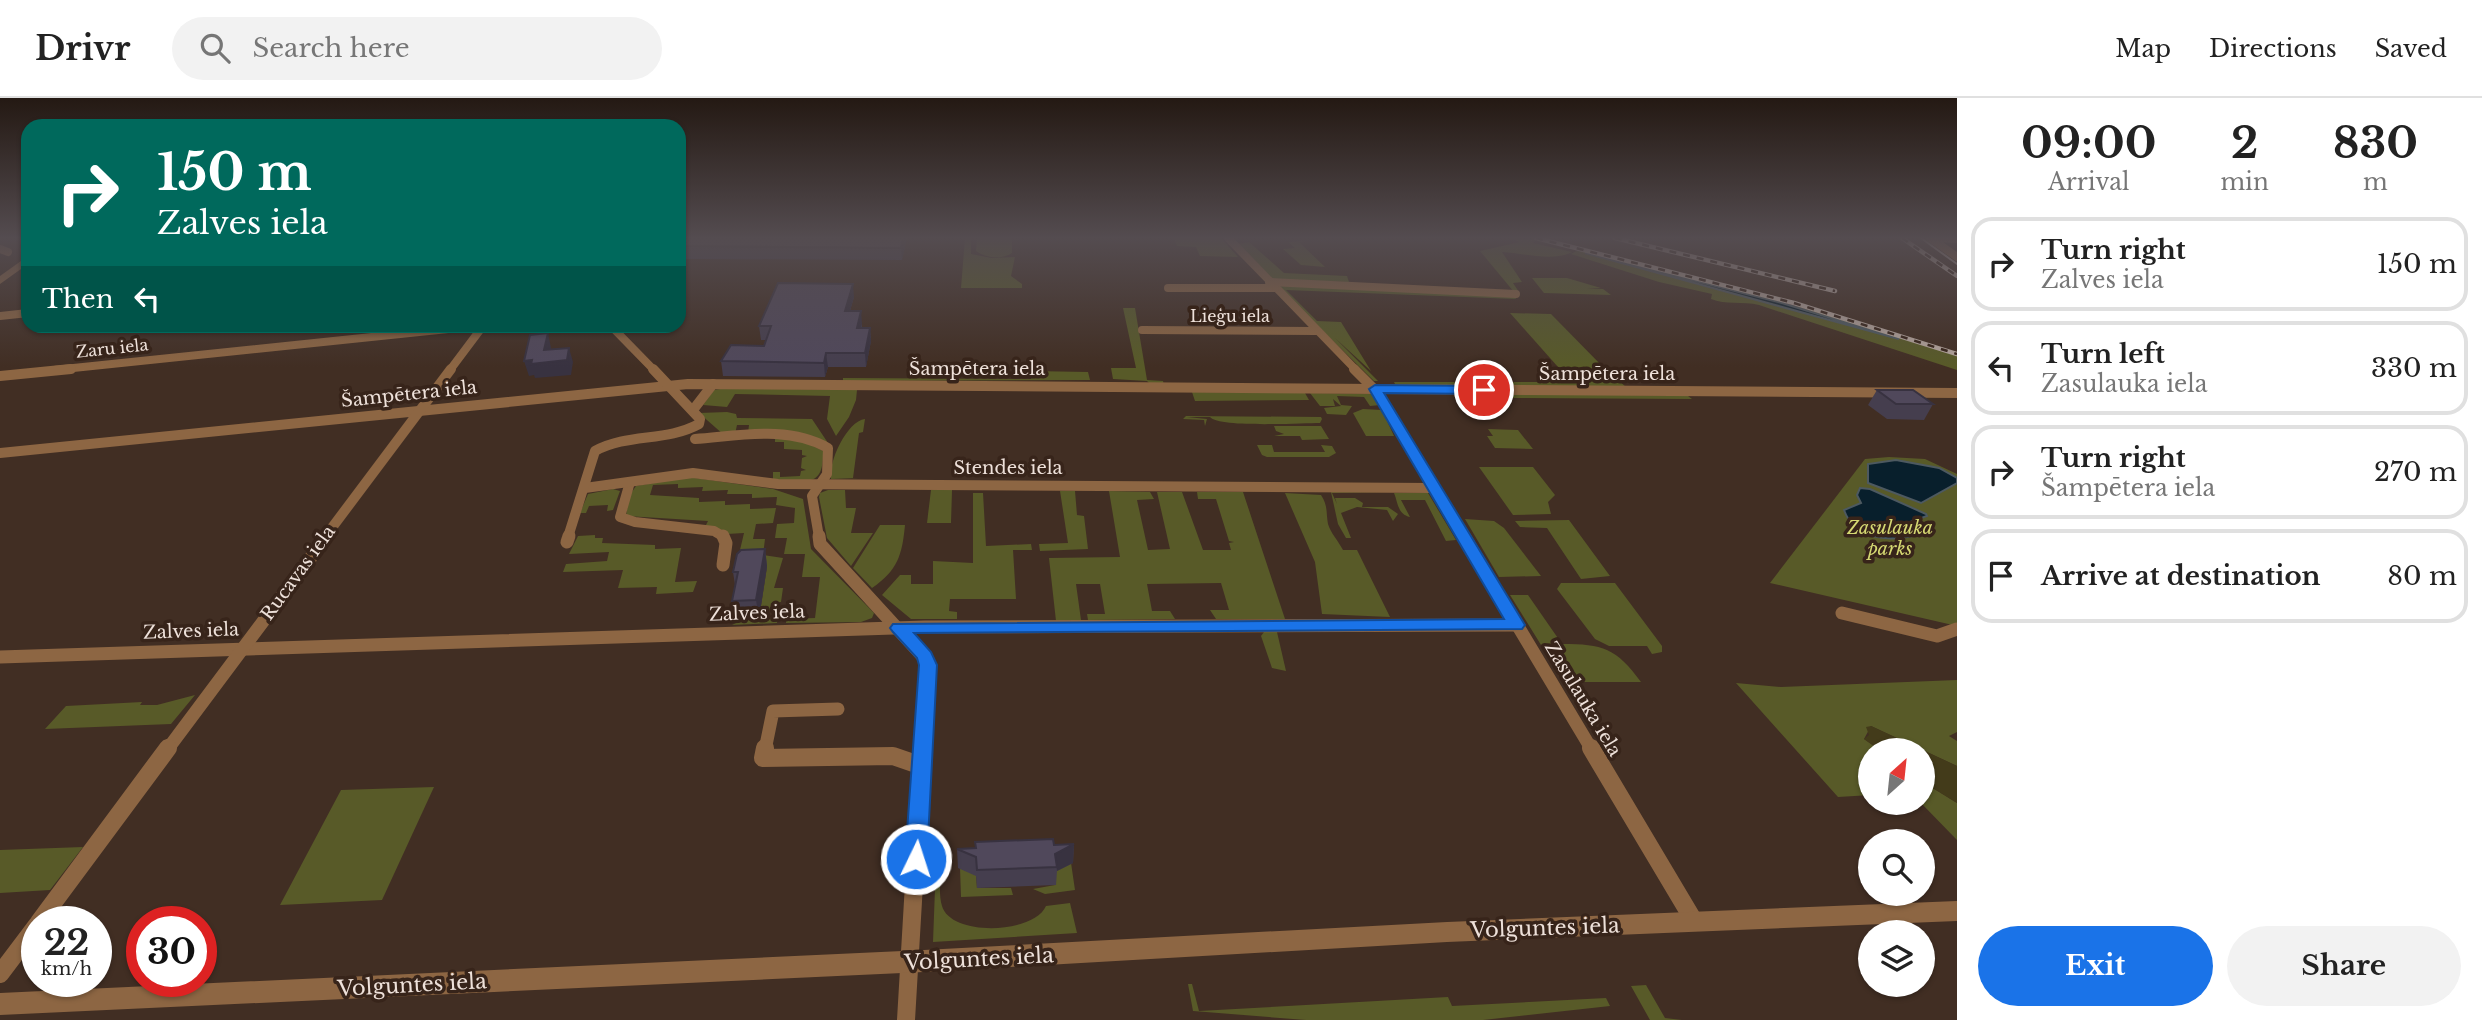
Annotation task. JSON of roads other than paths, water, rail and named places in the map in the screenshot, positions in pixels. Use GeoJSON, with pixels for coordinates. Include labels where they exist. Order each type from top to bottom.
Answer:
{"type":"FeatureCollection","features":[{"type":"Feature","properties":{"kind":"street","name":"Zasulauka iela"},"geometry":{"type":"LineString","coordinates":[[1268,281],[1375,389],[1693,921]]}},
{"type":"Feature","properties":{"kind":"street"},"geometry":{"type":"LineString","coordinates":[[1168,288],[1272,285],[1516,293]]}},
{"type":"Feature","properties":{"kind":"street"},"geometry":{"type":"LineString","coordinates":[[0,316],[21,314]]}},
{"type":"Feature","properties":{"kind":"street","name":"Lieģu iela"},"geometry":{"type":"LineString","coordinates":[[1142,330],[1318,331]]}},
{"type":"Feature","properties":{"kind":"street","name":"Zaru iela"},"geometry":{"type":"LineString","coordinates":[[0,376],[410,333]]}},
{"type":"Feature","properties":{"kind":"street","name":"Rucavas iela"},"geometry":{"type":"LineString","coordinates":[[51,906],[478,333]]}},
{"type":"Feature","properties":{"kind":"street"},"geometry":{"type":"LineString","coordinates":[[567,542],[594,454],[599,448],[634,436],[686,432],[699,424],[696,415],[618,333]]}},
{"type":"Feature","properties":{"kind":"street"},"geometry":{"type":"LineString","coordinates":[[696,415],[713,384]]}},
{"type":"Feature","properties":{"kind":"street","name":"Šampētera iela"},"geometry":{"type":"LineString","coordinates":[[0,453],[668,385],[1957,393]]}},
{"type":"Feature","properties":{"kind":"street"},"geometry":{"type":"LineString","coordinates":[[695,439],[785,435],[819,441],[828,448],[827,474],[812,496],[821,544],[927,661],[906,1020]]}},
{"type":"Feature","properties":{"kind":"street","name":"Stendes iela"},"geometry":{"type":"LineString","coordinates":[[585,488],[693,473],[778,484],[1433,488]]}},
{"type":"Feature","properties":{"kind":"street"},"geometry":{"type":"LineString","coordinates":[[631,482],[620,517],[635,522],[714,531],[723,535],[726,543],[723,565]]}},
{"type":"Feature","properties":{"kind":"street"},"geometry":{"type":"LineString","coordinates":[[778,484],[812,496]]}},
{"type":"Feature","properties":{"kind":"street"},"geometry":{"type":"LineString","coordinates":[[1842,613],[1937,636],[1957,629]]}},
{"type":"Feature","properties":{"kind":"street","name":"Zalves iela"},"geometry":{"type":"LineString","coordinates":[[0,657],[899,628],[1516,625]]}},
{"type":"Feature","properties":{"kind":"street"},"geometry":{"type":"LineString","coordinates":[[838,709],[773,710],[762,758],[922,757]]}},
{"type":"Feature","properties":{"kind":"street","name":"Volguntes iela"},"geometry":{"type":"LineString","coordinates":[[0,1004],[909,962],[1693,921],[1957,911]]}},
{"type":"Feature","properties":{"kind":"street","name":"Rucavas iela"},"geometry":{"type":"LineString","coordinates":[[0,974],[21,946]]}},
{"type":"Feature","properties":{"kind":"water"},"geometry":{"type":"Polygon","coordinates":[[[1687,281],[1782,303],[1899,339],[1687,281]]]}},
{"type":"Feature","properties":{"kind":"water"},"geometry":{"type":"Polygon","coordinates":[[[1896,460],[1939,468],[1957,478],[1957,483],[1921,503],[1868,483],[1868,464],[1896,460]]]}},
{"type":"Feature","properties":{"kind":"water"},"geometry":{"type":"Polygon","coordinates":[[[1860,488],[1870,489],[1926,514],[1927,516],[1910,522],[1917,535],[1884,538],[1856,528],[1844,510],[1861,503],[1857,495],[1860,488]]]}},
{"type":"Feature","properties":{"kind":"railway"},"geometry":{"type":"LineString","coordinates":[[1707,281],[1794,303],[1957,354]]}},
{"type":"Feature","properties":{"kind":"railway"},"geometry":{"type":"LineString","coordinates":[[1794,281],[1835,291]]}},
{"type":"Feature","properties":{"kind":"park label","name":"Zasulauka parks"},"geometry":{"type":"Point","coordinates":[1890,538]}}]}
